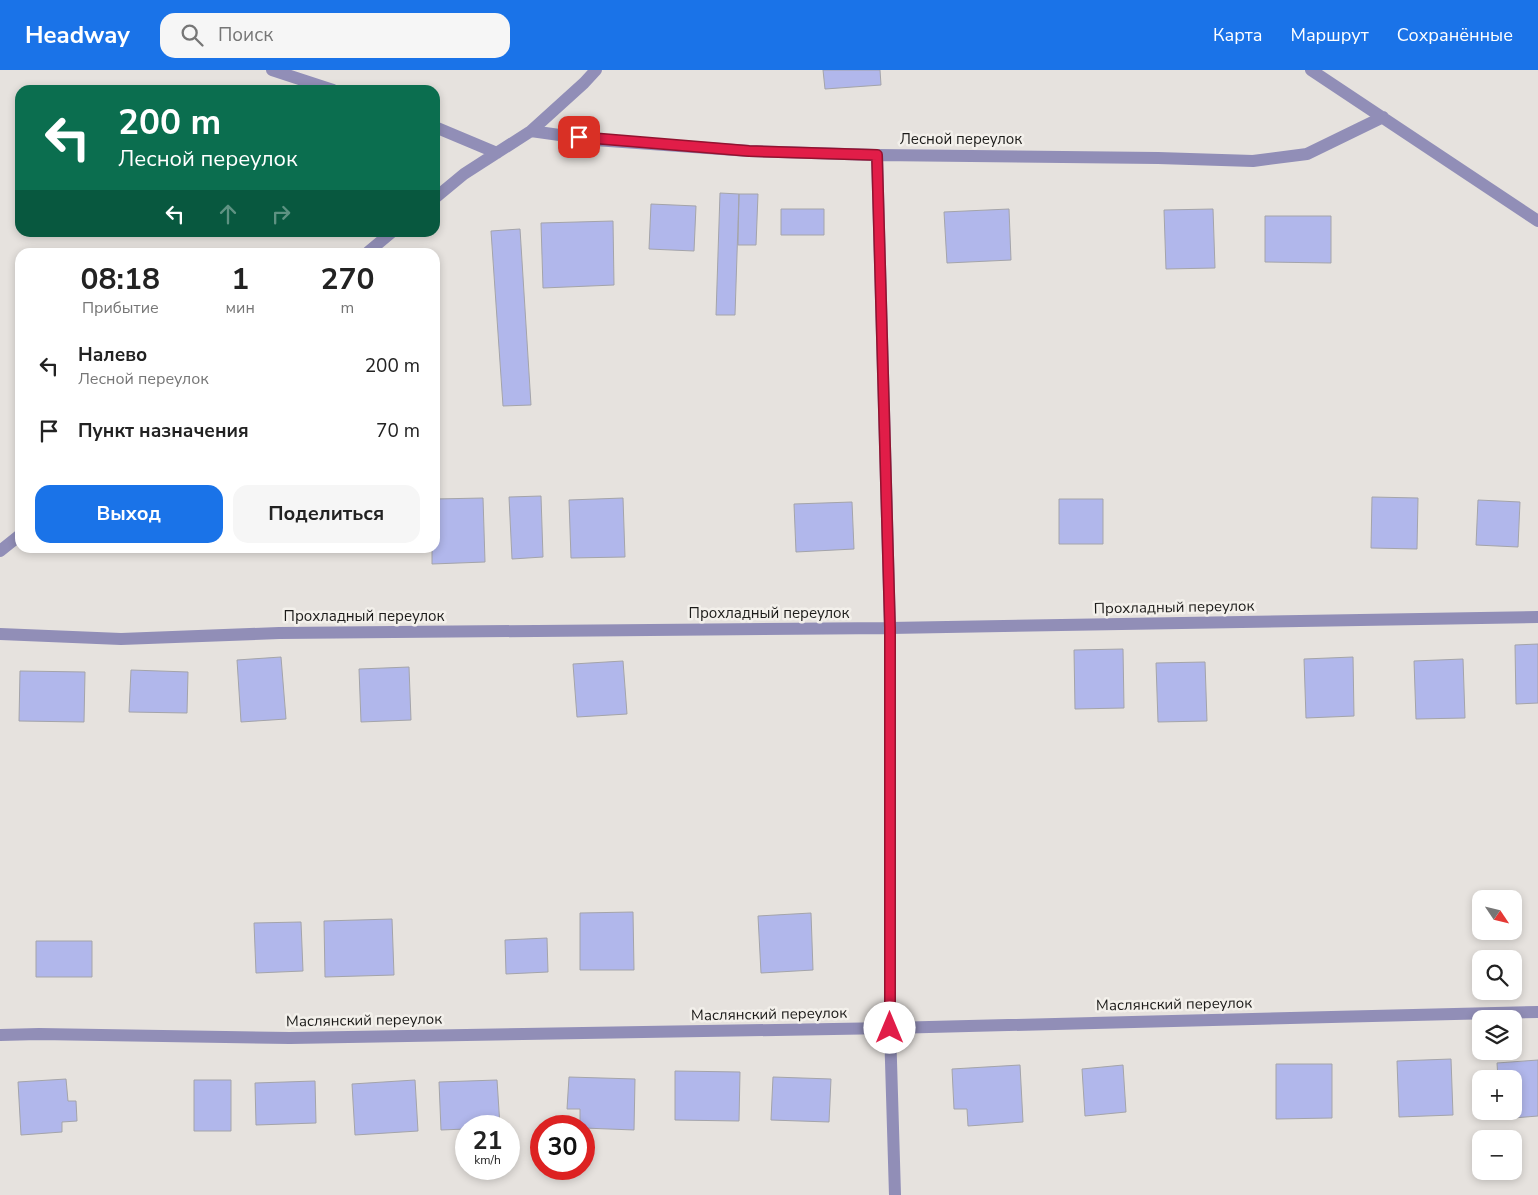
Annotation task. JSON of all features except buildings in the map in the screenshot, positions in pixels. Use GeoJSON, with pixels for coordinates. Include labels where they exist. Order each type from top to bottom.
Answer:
{"type":"FeatureCollection","features":[{"type":"Feature","properties":{"kind":"street"},"geometry":{"type":"LineString","coordinates":[[272,70],[317,85]]}},
{"type":"Feature","properties":{"kind":"street"},"geometry":{"type":"LineString","coordinates":[[440,194],[464,174],[531,131],[584,84],[596,70]]}},
{"type":"Feature","properties":{"kind":"street"},"geometry":{"type":"LineString","coordinates":[[1311,70],[1538,221]]}},
{"type":"Feature","properties":{"kind":"street","name":"Лесной переулок"},"geometry":{"type":"LineString","coordinates":[[531,131],[595,140],[749,151],[1253,161],[1306,154],[1383,117]]}},
{"type":"Feature","properties":{"kind":"street"},"geometry":{"type":"LineString","coordinates":[[440,129],[497,153]]}},
{"type":"Feature","properties":{"kind":"street"},"geometry":{"type":"LineString","coordinates":[[877,155],[890,628],[890,1028],[895,1195]]}},
{"type":"Feature","properties":{"kind":"street"},"geometry":{"type":"LineString","coordinates":[[373,248],[386,237]]}},
{"type":"Feature","properties":{"kind":"street"},"geometry":{"type":"LineString","coordinates":[[0,551],[15,539]]}},
{"type":"Feature","properties":{"kind":"street","name":"Прохладный переулок"},"geometry":{"type":"LineString","coordinates":[[0,634],[121,639],[279,632],[890,628],[1538,617]]}},
{"type":"Feature","properties":{"kind":"street","name":"Маслянский переулок"},"geometry":{"type":"LineString","coordinates":[[0,1035],[290,1038],[890,1028],[1538,1012]]}},
{"type":"Feature","properties":{"kind":"route"},"geometry":{"type":"LineString","coordinates":[[579,137],[595,140],[749,151],[877,155],[890,628],[890,1028]]}}]}
